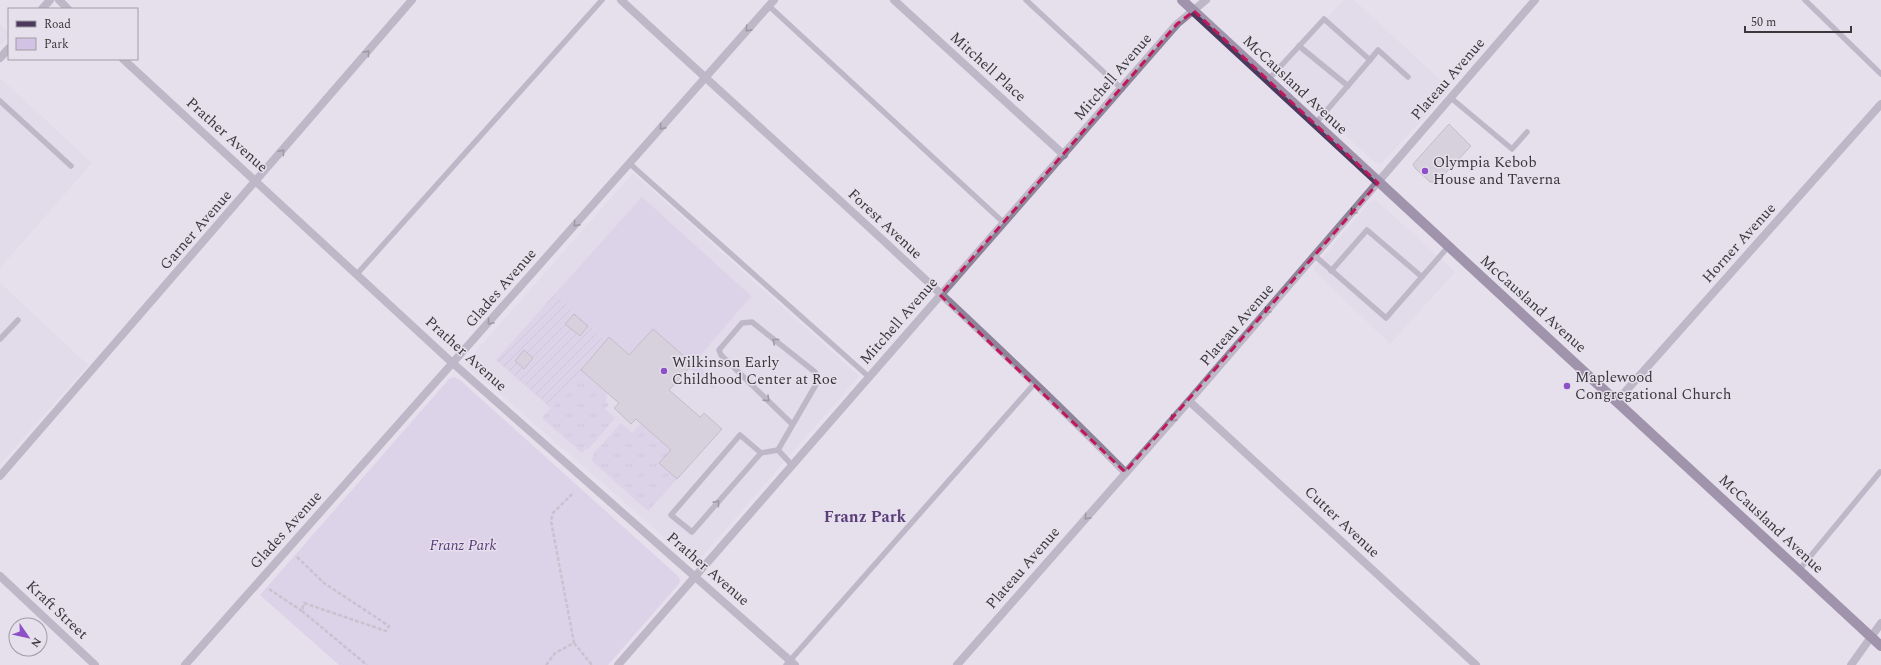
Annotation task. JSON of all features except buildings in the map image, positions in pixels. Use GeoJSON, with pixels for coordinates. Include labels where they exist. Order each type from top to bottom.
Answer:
{"type":"FeatureCollection","features":[{"type":"Feature","properties":{"kind":"main road","name":"McCausland Avenue"},"geometry":{"type":"LineString","coordinates":[[1182,0],[1378,183],[1618,401],[1881,646]]}},
{"type":"Feature","properties":{"kind":"street"},"geometry":{"type":"LineString","coordinates":[[43,8],[50,0]]}},
{"type":"Feature","properties":{"kind":"street"},"geometry":{"type":"LineString","coordinates":[[59,0],[67,8]]}},
{"type":"Feature","properties":{"kind":"street","name":"Garner Avenue"},"geometry":{"type":"LineString","coordinates":[[0,476],[257,181],[412,0]]}},
{"type":"Feature","properties":{"kind":"street","name":"Forest Avenue"},"geometry":{"type":"LineString","coordinates":[[621,0],[940,294],[1035,383],[1125,472]]}},
{"type":"Feature","properties":{"kind":"street","name":"Mitchell Place"},"geometry":{"type":"LineString","coordinates":[[894,0],[1064,155]]}},
{"type":"Feature","properties":{"kind":"street","name":"Mitchell Avenue"},"geometry":{"type":"LineString","coordinates":[[618,665],[870,377],[940,294],[1122,89],[1177,24],[1206,0]]}},
{"type":"Feature","properties":{"kind":"street","name":"Plateau Avenue"},"geometry":{"type":"LineString","coordinates":[[957,665],[1125,472],[1189,401],[1535,0]]}},
{"type":"Feature","properties":{"kind":"street","name":"Glades Avenue"},"geometry":{"type":"LineString","coordinates":[[185,665],[771,3]]}},
{"type":"Feature","properties":{"kind":"street"},"geometry":{"type":"LineString","coordinates":[[0,58],[8,49]]}},
{"type":"Feature","properties":{"kind":"street","name":"Prather Avenue"},"geometry":{"type":"LineString","coordinates":[[124,60],[453,363],[695,576],[790,664]]}},
{"type":"Feature","properties":{"kind":"street","name":"Horner Avenue"},"geometry":{"type":"LineString","coordinates":[[1618,401],[1881,104]]}},
{"type":"Feature","properties":{"kind":"street","name":"Cutter Avenue"},"geometry":{"type":"LineString","coordinates":[[1189,401],[1476,665]]}},
{"type":"Feature","properties":{"kind":"street","name":"Kraft Street"},"geometry":{"type":"LineString","coordinates":[[0,576],[95,665]]}},
{"type":"Feature","properties":{"kind":"street"},"geometry":{"type":"LineString","coordinates":[[1851,665],[1881,623]]}},
{"type":"Feature","properties":{"kind":"lane"},"geometry":{"type":"LineString","coordinates":[[357,274],[602,0]]}},
{"type":"Feature","properties":{"kind":"lane"},"geometry":{"type":"LineString","coordinates":[[1026,0],[1122,89]]}},
{"type":"Feature","properties":{"kind":"lane"},"geometry":{"type":"LineString","coordinates":[[1805,0],[1881,74]]}},
{"type":"Feature","properties":{"kind":"lane"},"geometry":{"type":"LineString","coordinates":[[771,3],[1004,223]]}},
{"type":"Feature","properties":{"kind":"lane"},"geometry":{"type":"LineString","coordinates":[[1268,80],[1324,19],[1370,60]]}},
{"type":"Feature","properties":{"kind":"lane"},"geometry":{"type":"LineString","coordinates":[[1299,46],[1348,86]]}},
{"type":"Feature","properties":{"kind":"lane"},"geometry":{"type":"LineString","coordinates":[[1315,124],[1378,50],[1408,77]]}},
{"type":"Feature","properties":{"kind":"lane"},"geometry":{"type":"LineString","coordinates":[[1451,98],[1512,149],[1527,132]]}},
{"type":"Feature","properties":{"kind":"lane"},"geometry":{"type":"LineString","coordinates":[[0,101],[71,166]]}},
{"type":"Feature","properties":{"kind":"lane"},"geometry":{"type":"LineString","coordinates":[[629,163],[870,377]]}},
{"type":"Feature","properties":{"kind":"lane"},"geometry":{"type":"LineString","coordinates":[[1331,271],[1367,230],[1422,277]]}},
{"type":"Feature","properties":{"kind":"lane"},"geometry":{"type":"LineString","coordinates":[[1315,256],[1386,318],[1448,247]]}},
{"type":"Feature","properties":{"kind":"lane"},"geometry":{"type":"LineString","coordinates":[[0,340],[18,320]]}},
{"type":"Feature","properties":{"kind":"lane"},"geometry":{"type":"LineString","coordinates":[[778,450],[818,381],[814,372],[752,322],[742,323],[719,350],[721,355],[792,424]]}},
{"type":"Feature","properties":{"kind":"lane"},"geometry":{"type":"LineString","coordinates":[[790,664],[1035,383]]}},
{"type":"Feature","properties":{"kind":"lane"},"geometry":{"type":"LineString","coordinates":[[761,453],[740,436],[671,514],[692,532],[761,453],[778,450]]}},
{"type":"Feature","properties":{"kind":"lane"},"geometry":{"type":"LineString","coordinates":[[778,450],[792,465]]}},
{"type":"Feature","properties":{"kind":"lane"},"geometry":{"type":"LineString","coordinates":[[1799,570],[1880,472]]}},
{"type":"Feature","properties":{"kind":"path"},"geometry":{"type":"LineString","coordinates":[[574,492],[553,513],[551,521],[574,643],[592,665]]}},
{"type":"Feature","properties":{"kind":"path"},"geometry":{"type":"LineString","coordinates":[[297,557],[324,583],[388,626],[386,631],[304,603],[302,611]]}},
{"type":"Feature","properties":{"kind":"path"},"geometry":{"type":"LineString","coordinates":[[269,589],[302,611],[367,665]]}},
{"type":"Feature","properties":{"kind":"path"},"geometry":{"type":"LineString","coordinates":[[546,665],[555,653],[574,643]]}},
{"type":"Feature","properties":{"kind":"highlighted area"},"geometry":{"type":"Polygon","coordinates":[[[1194,11],[1378,183],[1125,472],[940,295],[1177,24],[1194,11]]]}},
{"type":"Feature","properties":{"kind":"shaded area"},"geometry":{"type":"Polygon","coordinates":[[[1343,0],[1354,0],[1450,89],[1381,164],[1376,163],[1371,159],[1278,73],[1343,0]]]}},
{"type":"Feature","properties":{"kind":"shaded area"},"geometry":{"type":"Polygon","coordinates":[[[0,24],[8,32],[8,36],[0,46],[0,24]]]}},
{"type":"Feature","properties":{"kind":"shaded area"},"geometry":{"type":"Polygon","coordinates":[[[0,78],[92,163],[0,268],[0,78]]]}},
{"type":"Feature","properties":{"kind":"shaded area","name":"Wilkinson Early Childhood Center at Roe"},"geometry":{"type":"Polygon","coordinates":[[[633,173],[859,376],[696,563],[694,563],[468,366],[467,363],[633,173]]]}},
{"type":"Feature","properties":{"kind":"shaded area"},"geometry":{"type":"Polygon","coordinates":[[[1376,200],[1455,272],[1390,344],[1313,269],[1370,202],[1376,200]]]}},
{"type":"Feature","properties":{"kind":"shaded area"},"geometry":{"type":"Polygon","coordinates":[[[0,283],[88,365],[0,464],[0,283]]]}},
{"type":"Feature","properties":{"kind":"green space"},"geometry":{"type":"Polygon","coordinates":[[[642,197],[751,296],[693,364],[653,329],[629,355],[609,337],[606,341],[555,294],[642,197]]]}},
{"type":"Feature","properties":{"kind":"green space"},"geometry":{"type":"Polygon","coordinates":[[[555,294],[606,341],[581,369],[583,372],[551,408],[496,360],[555,294]],[[574,314],[565,324],[580,336],[588,326],[574,314]],[[524,350],[515,361],[524,369],[533,358],[524,350]]]}},
{"type":"Feature","properties":{"kind":"green space"},"geometry":{"type":"Polygon","coordinates":[[[694,362],[718,384],[713,389],[689,368],[694,362]]]}},
{"type":"Feature","properties":{"kind":"green space"},"geometry":{"type":"Polygon","coordinates":[[[583,372],[607,393],[606,402],[609,404],[605,409],[615,418],[588,450],[586,448],[582,453],[542,418],[583,372]]]}},
{"type":"Feature","properties":{"kind":"green space","name":"Franz Park"},"geometry":{"type":"Polygon","coordinates":[[[454,377],[460,380],[679,577],[680,582],[677,586],[608,665],[339,665],[260,595],[449,379],[454,377]]]}},
{"type":"Feature","properties":{"kind":"green space"},"geometry":{"type":"Polygon","coordinates":[[[621,423],[632,433],[641,423],[671,450],[660,463],[677,479],[648,511],[591,460],[594,456],[593,454],[621,423]]]}},
{"type":"Feature","properties":{"kind":"place","name":"Olympia Kebob House and Taverna"},"geometry":{"type":"Point","coordinates":[1425,171]}},
{"type":"Feature","properties":{"kind":"place","name":"Wilkinson Early Childhood Center at Roe"},"geometry":{"type":"Point","coordinates":[664,371]}},
{"type":"Feature","properties":{"kind":"place","name":"Maplewood Congregational Church"},"geometry":{"type":"Point","coordinates":[1567,386]}},
{"type":"Feature","properties":{"kind":"district","name":"Franz Park"},"geometry":{"type":"Point","coordinates":[865,517]}}]}
